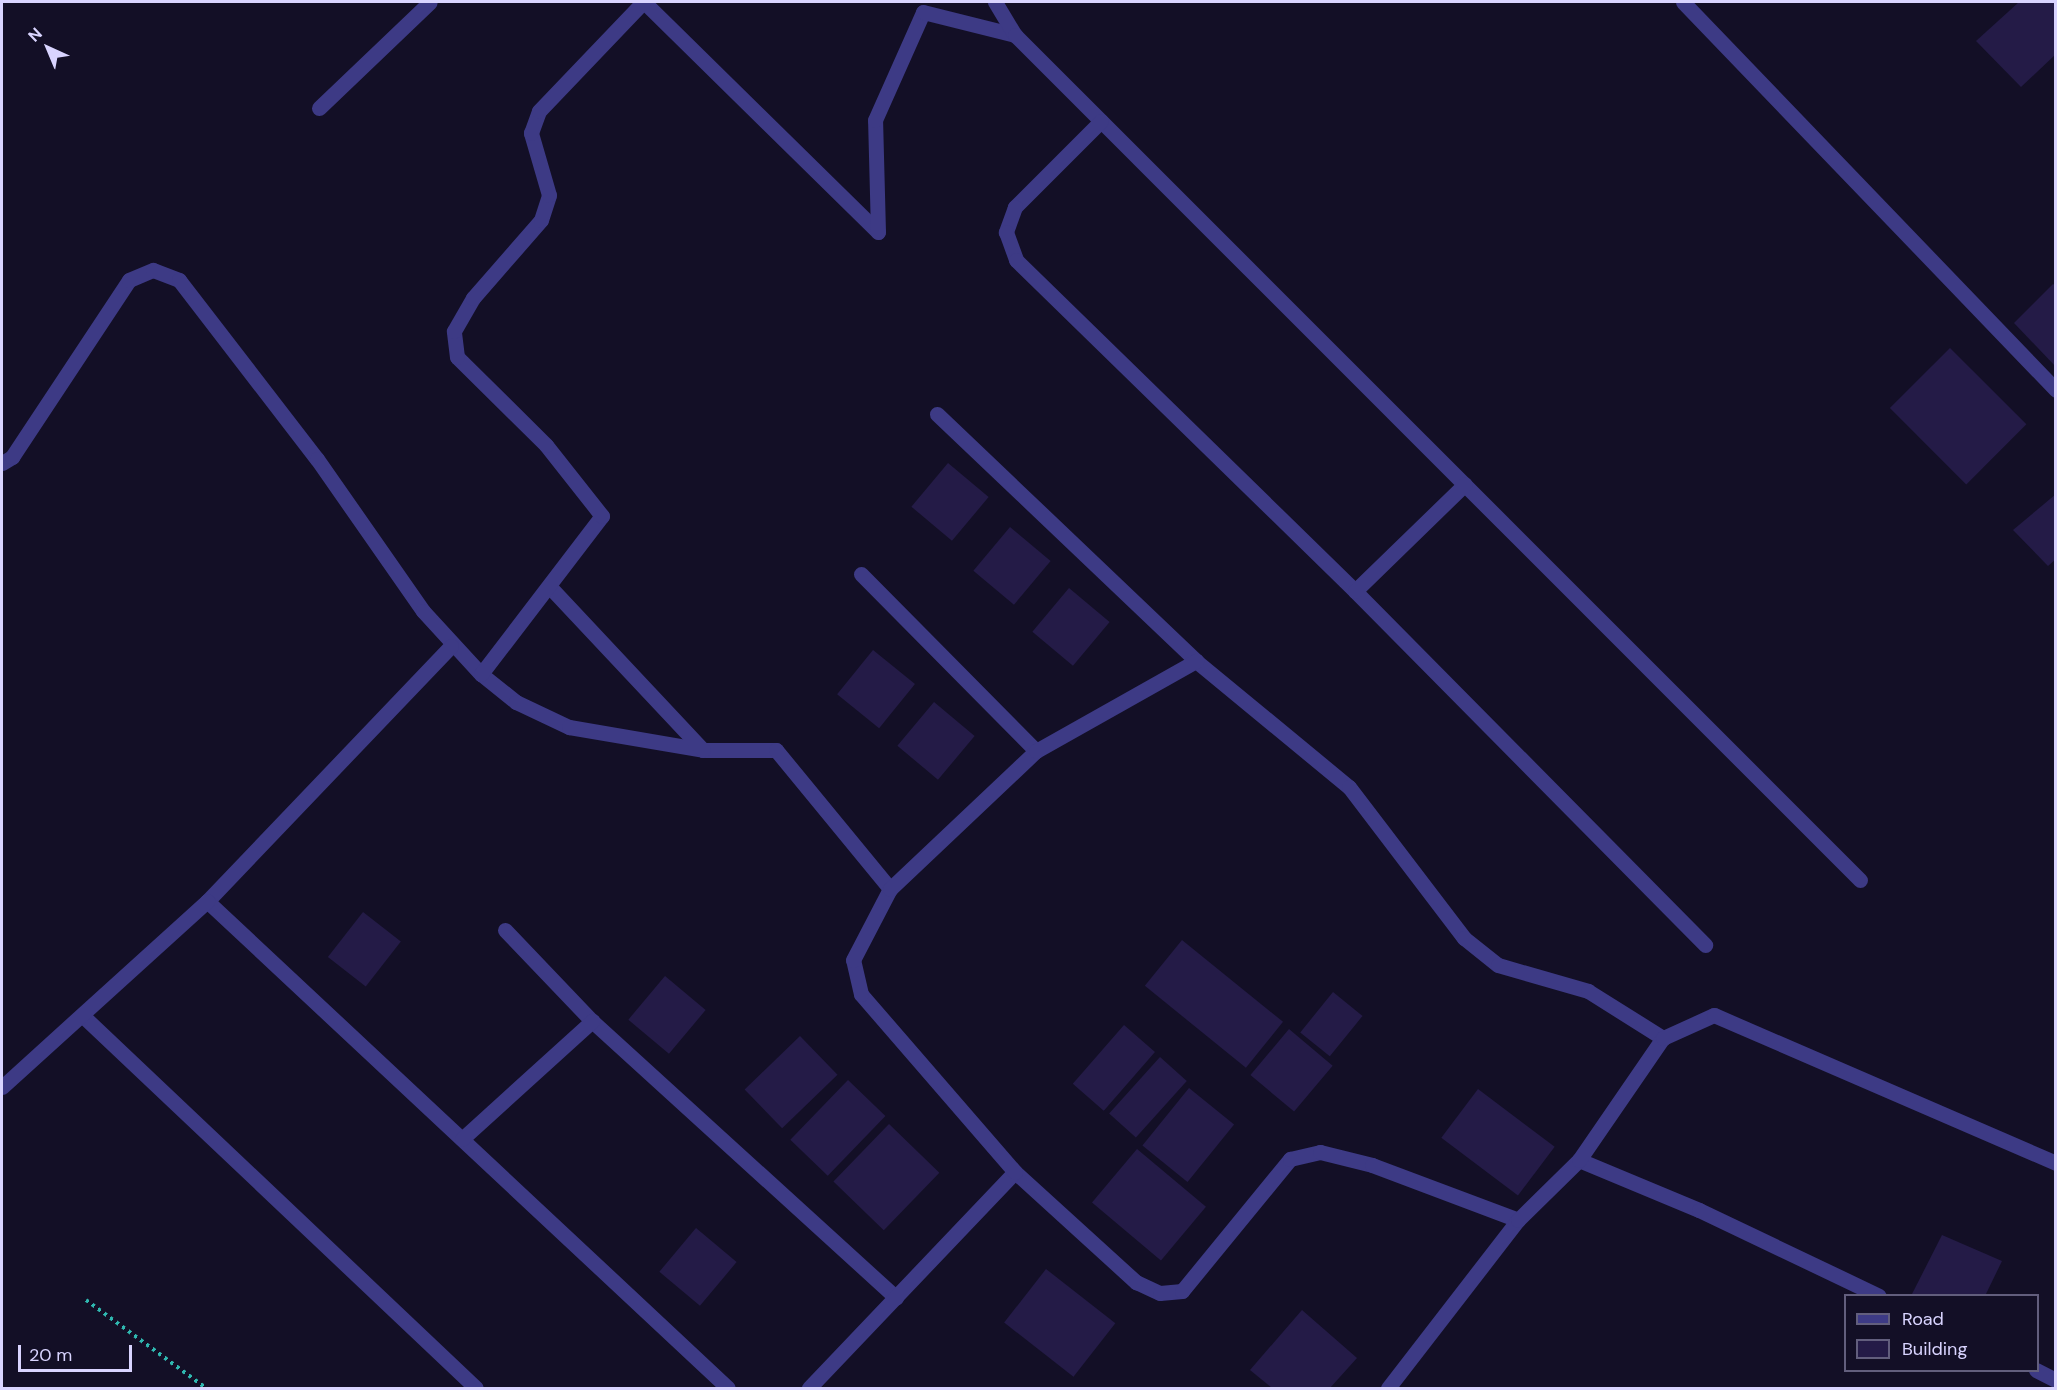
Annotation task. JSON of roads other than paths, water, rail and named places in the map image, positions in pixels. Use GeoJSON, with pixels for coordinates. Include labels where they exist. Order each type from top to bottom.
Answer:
{"type":"FeatureCollection","features":[{"type":"Feature","properties":{"kind":"street"},"geometry":{"type":"LineString","coordinates":[[319,108],[430,2]]}},
{"type":"Feature","properties":{"kind":"street"},"geometry":{"type":"LineString","coordinates":[[481,674],[602,516],[546,445],[457,357],[454,331],[473,298],[541,220],[549,195],[531,133],[539,111],[644,2],[878,232],[875,120],[923,12],[1015,35]]}},
{"type":"Feature","properties":{"kind":"street"},"geometry":{"type":"LineString","coordinates":[[994,2],[1015,35],[1860,880]]}},
{"type":"Feature","properties":{"kind":"street"},"geometry":{"type":"LineString","coordinates":[[1683,2],[2055,390]]}},
{"type":"Feature","properties":{"kind":"street"},"geometry":{"type":"LineString","coordinates":[[1101,121],[1015,207],[1006,232],[1016,260],[1355,591],[1704,945]]}},
{"type":"Feature","properties":{"kind":"street"},"geometry":{"type":"LineString","coordinates":[[2,462],[12,457],[129,280],[153,270],[179,280],[451,646],[481,674],[516,702],[569,727],[703,750],[776,750],[890,889]]}},
{"type":"Feature","properties":{"kind":"street"},"geometry":{"type":"LineString","coordinates":[[937,414],[1196,661],[1349,787],[1464,938],[1489,958],[1588,991],[1663,1038]]}},
{"type":"Feature","properties":{"kind":"street"},"geometry":{"type":"LineString","coordinates":[[1355,591],[1465,484]]}},
{"type":"Feature","properties":{"kind":"street"},"geometry":{"type":"LineString","coordinates":[[861,574],[1036,751]]}},
{"type":"Feature","properties":{"kind":"street"},"geometry":{"type":"LineString","coordinates":[[549,586],[703,750]]}},
{"type":"Feature","properties":{"kind":"street"},"geometry":{"type":"LineString","coordinates":[[2,1087],[83,1016],[207,901],[451,646]]}},
{"type":"Feature","properties":{"kind":"street"},"geometry":{"type":"LineString","coordinates":[[1196,661],[1036,751],[890,889],[853,960],[861,994],[1015,1172],[1136,1282],[1160,1293],[1182,1291],[1290,1159],[1320,1152],[1372,1165],[1518,1220]]}},
{"type":"Feature","properties":{"kind":"street"},"geometry":{"type":"LineString","coordinates":[[207,901],[728,1389]]}},
{"type":"Feature","properties":{"kind":"street"},"geometry":{"type":"LineString","coordinates":[[505,930],[591,1021],[896,1298]]}},
{"type":"Feature","properties":{"kind":"street"},"geometry":{"type":"LineString","coordinates":[[1388,1389],[1518,1220],[1579,1160],[1663,1038],[1714,1015],[2055,1163]]}},
{"type":"Feature","properties":{"kind":"street"},"geometry":{"type":"LineString","coordinates":[[83,1016],[476,1389]]}},
{"type":"Feature","properties":{"kind":"street"},"geometry":{"type":"LineString","coordinates":[[462,1139],[591,1021]]}},
{"type":"Feature","properties":{"kind":"street"},"geometry":{"type":"LineString","coordinates":[[1579,1160],[1699,1210],[1874,1294]]}},
{"type":"Feature","properties":{"kind":"street"},"geometry":{"type":"LineString","coordinates":[[809,1389],[1015,1172]]}},
{"type":"Feature","properties":{"kind":"street"},"geometry":{"type":"LineString","coordinates":[[2038,1372],[2055,1380]]}}]}
